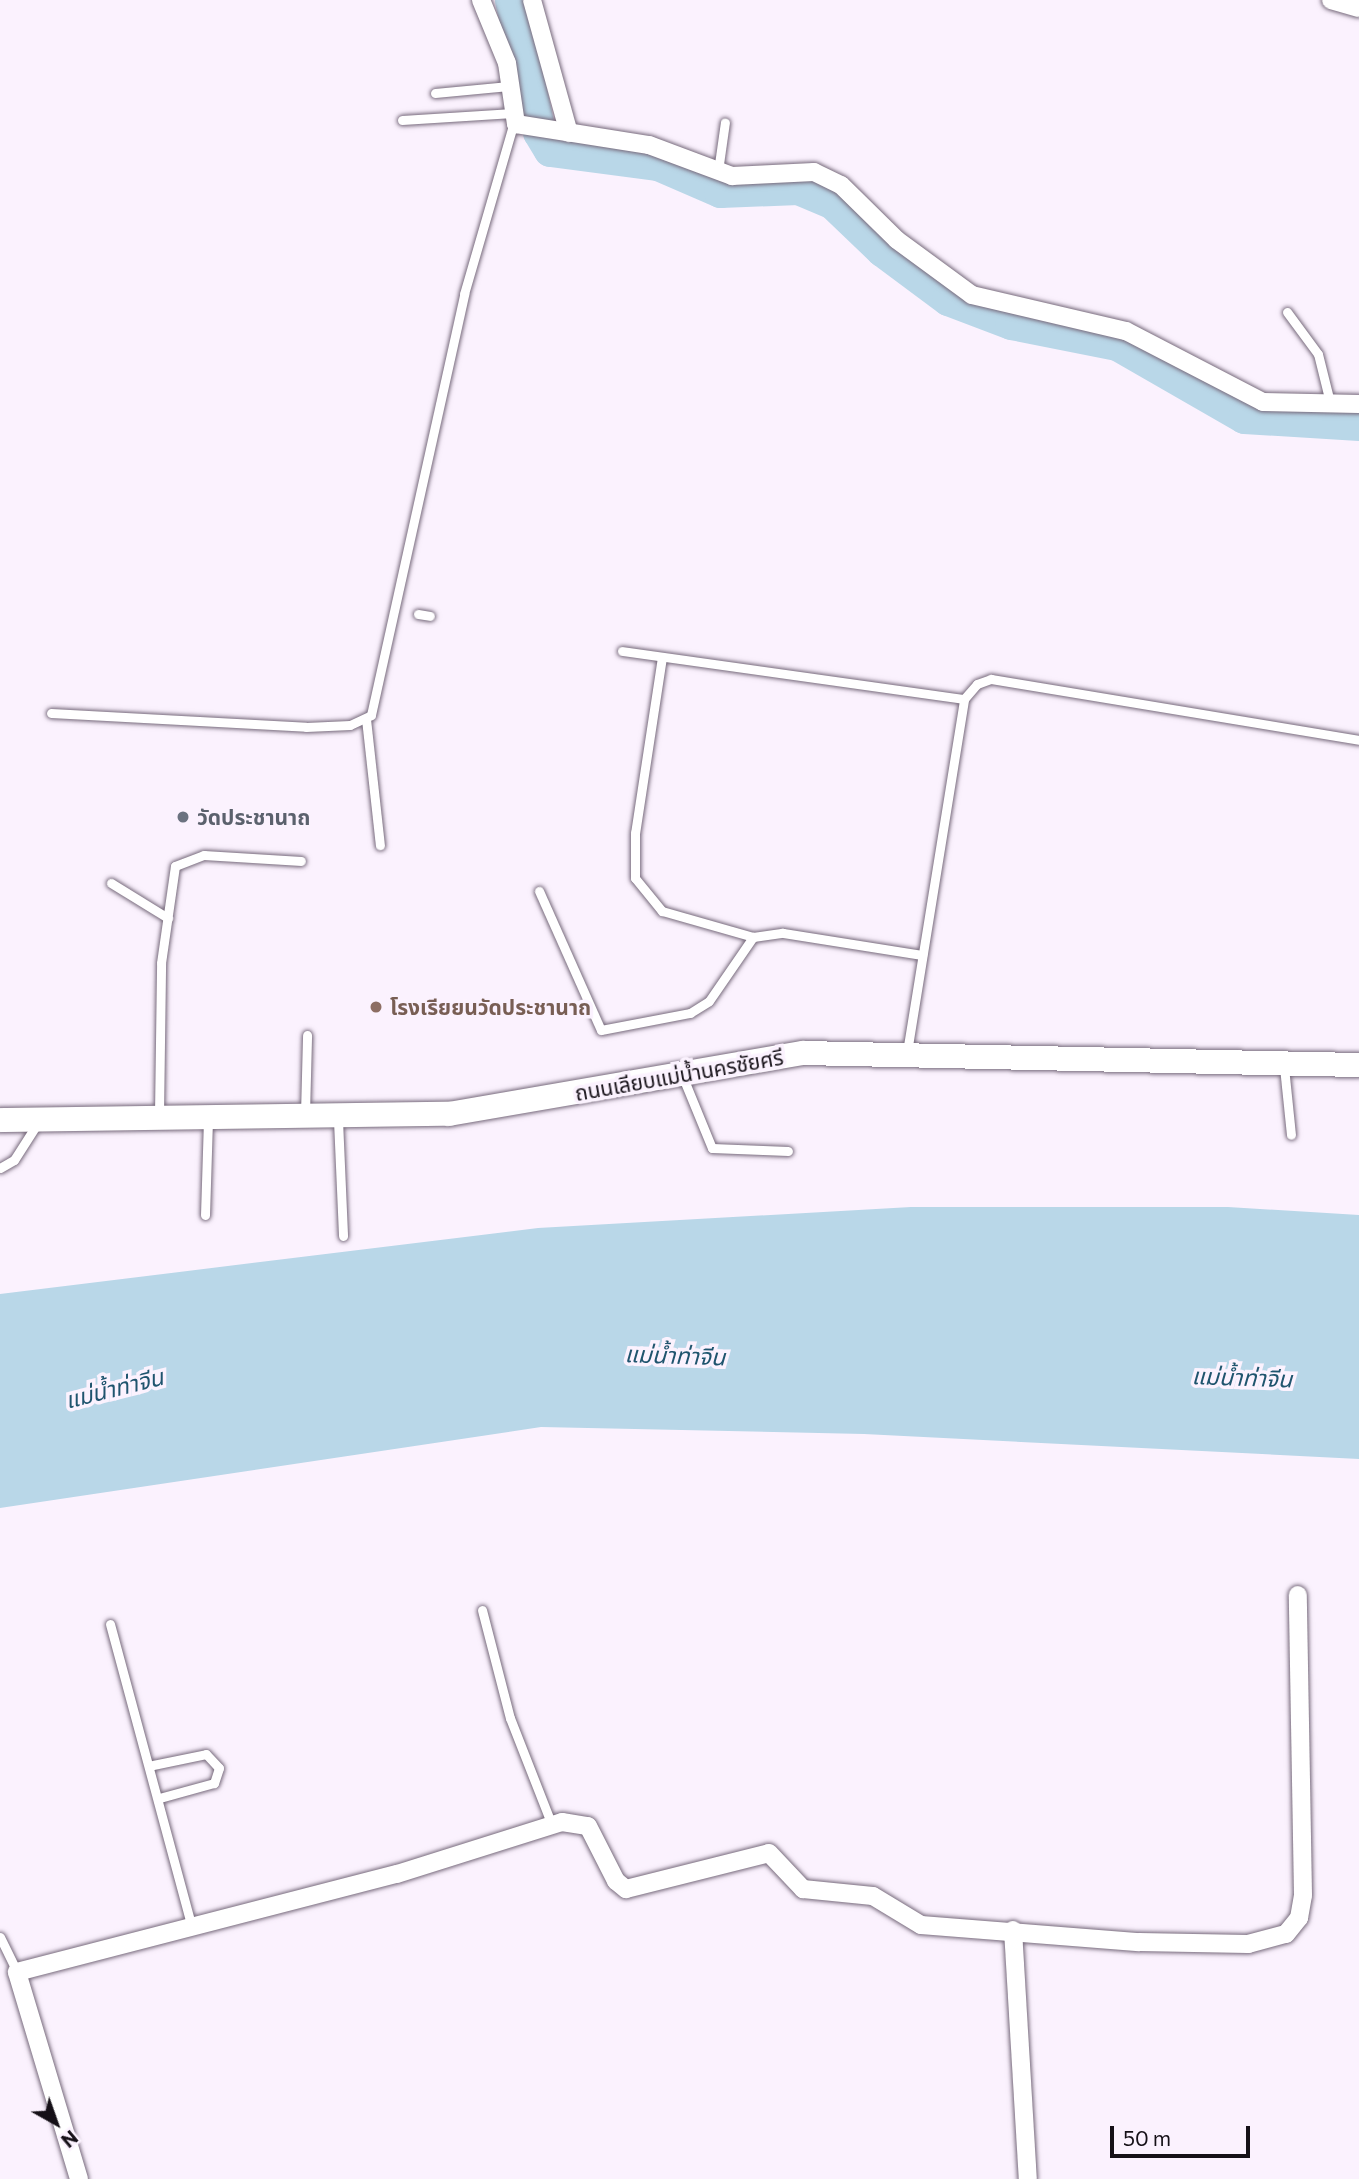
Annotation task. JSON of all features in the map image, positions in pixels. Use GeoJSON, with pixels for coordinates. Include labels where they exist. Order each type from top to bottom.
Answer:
{"type":"FeatureCollection","features":[{"type":"Feature","properties":{"kind":"main road","name":"ถนนเลียบแม่น้ำนครชัยศรี"},"geometry":{"type":"LineString","coordinates":[[0,1120],[338,1120],[502,1107],[680,1072],[803,1053],[907,1052],[1283,1065],[1359,1065]]}},
{"type":"Feature","properties":{"kind":"street"},"geometry":{"type":"LineString","coordinates":[[481,0],[509,86],[517,120],[565,132],[649,145],[718,170],[752,177],[814,172],[841,185],[897,240],[972,295],[1126,331],[1263,402],[1359,404]]}},
{"type":"Feature","properties":{"kind":"street"},"geometry":{"type":"LineString","coordinates":[[532,0],[565,132]]}},
{"type":"Feature","properties":{"kind":"street"},"geometry":{"type":"LineString","coordinates":[[1331,0],[1359,8]]}},
{"type":"Feature","properties":{"kind":"street"},"geometry":{"type":"LineString","coordinates":[[79,2179],[17,1972],[403,1872],[552,1825],[576,1820],[589,1826],[616,1881],[626,1889],[769,1853],[803,1889],[873,1896],[921,1925],[1013,1930],[1139,1942],[1248,1944],[1293,1928],[1303,1895],[1298,1595]]}},
{"type":"Feature","properties":{"kind":"street"},"geometry":{"type":"LineString","coordinates":[[1013,1930],[1028,2179]]}},
{"type":"Feature","properties":{"kind":"lane"},"geometry":{"type":"LineString","coordinates":[[435,93],[509,86]]}},
{"type":"Feature","properties":{"kind":"lane"},"geometry":{"type":"LineString","coordinates":[[380,845],[366,719],[380,694],[464,294],[517,120],[402,120]]}},
{"type":"Feature","properties":{"kind":"lane"},"geometry":{"type":"LineString","coordinates":[[718,170],[725,122]]}},
{"type":"Feature","properties":{"kind":"lane"},"geometry":{"type":"LineString","coordinates":[[1287,312],[1318,355],[1330,402]]}},
{"type":"Feature","properties":{"kind":"lane"},"geometry":{"type":"LineString","coordinates":[[418,614],[429,616]]}},
{"type":"Feature","properties":{"kind":"lane"},"geometry":{"type":"LineString","coordinates":[[622,650],[964,699]]}},
{"type":"Feature","properties":{"kind":"lane"},"geometry":{"type":"LineString","coordinates":[[662,657],[635,833],[635,878],[662,911],[753,937],[783,933],[922,955]]}},
{"type":"Feature","properties":{"kind":"lane"},"geometry":{"type":"LineString","coordinates":[[907,1052],[964,699],[991,678],[1359,740]]}},
{"type":"Feature","properties":{"kind":"lane"},"geometry":{"type":"LineString","coordinates":[[51,713],[306,727],[366,719]]}},
{"type":"Feature","properties":{"kind":"lane"},"geometry":{"type":"LineString","coordinates":[[159,1120],[168,918],[175,866],[192,858],[301,861]]}},
{"type":"Feature","properties":{"kind":"lane"},"geometry":{"type":"LineString","coordinates":[[111,883],[168,918]]}},
{"type":"Feature","properties":{"kind":"lane"},"geometry":{"type":"LineString","coordinates":[[539,891],[601,1030],[691,1013],[709,1001],[753,937]]}},
{"type":"Feature","properties":{"kind":"lane"},"geometry":{"type":"LineString","coordinates":[[305,1120],[307,1035]]}},
{"type":"Feature","properties":{"kind":"lane"},"geometry":{"type":"LineString","coordinates":[[1283,1065],[1290,1135]]}},
{"type":"Feature","properties":{"kind":"lane"},"geometry":{"type":"LineString","coordinates":[[680,1072],[712,1148],[728,1153],[788,1151]]}},
{"type":"Feature","properties":{"kind":"lane"},"geometry":{"type":"LineString","coordinates":[[0,1168],[14,1160],[40,1120]]}},
{"type":"Feature","properties":{"kind":"lane"},"geometry":{"type":"LineString","coordinates":[[205,1215],[208,1120]]}},
{"type":"Feature","properties":{"kind":"lane"},"geometry":{"type":"LineString","coordinates":[[338,1120],[343,1236]]}},
{"type":"Feature","properties":{"kind":"lane"},"geometry":{"type":"LineString","coordinates":[[482,1610],[510,1718],[552,1825]]}},
{"type":"Feature","properties":{"kind":"lane"},"geometry":{"type":"LineString","coordinates":[[110,1624],[153,1765],[192,1927]]}},
{"type":"Feature","properties":{"kind":"lane"},"geometry":{"type":"LineString","coordinates":[[153,1765],[206,1754],[219,1768],[215,1783],[159,1798]]}},
{"type":"Feature","properties":{"kind":"lane"},"geometry":{"type":"LineString","coordinates":[[0,1937],[17,1972]]}},
{"type":"Feature","properties":{"kind":"water","name":"แม่น้ำท่าจีน"},"geometry":{"type":"Polygon","coordinates":[[[911,1207],[1228,1207],[1359,1215],[1359,1459],[864,1434],[541,1427],[0,1508],[0,1294],[538,1228],[911,1207]]]}},
{"type":"Feature","properties":{"kind":"waterway"},"geometry":{"type":"LineString","coordinates":[[511,0],[539,132],[550,150],[658,164],[720,191],[798,188],[833,203],[882,250],[948,299],[1011,323],[1117,344],[1244,417],[1359,424]]}},
{"type":"Feature","properties":{"kind":"place","name":"วัดประชานาถ"},"geometry":{"type":"Point","coordinates":[183,817]}},
{"type":"Feature","properties":{"kind":"place","name":"โรงเรียยนวัดประชานาถ"},"geometry":{"type":"Point","coordinates":[376,1007]}}]}
